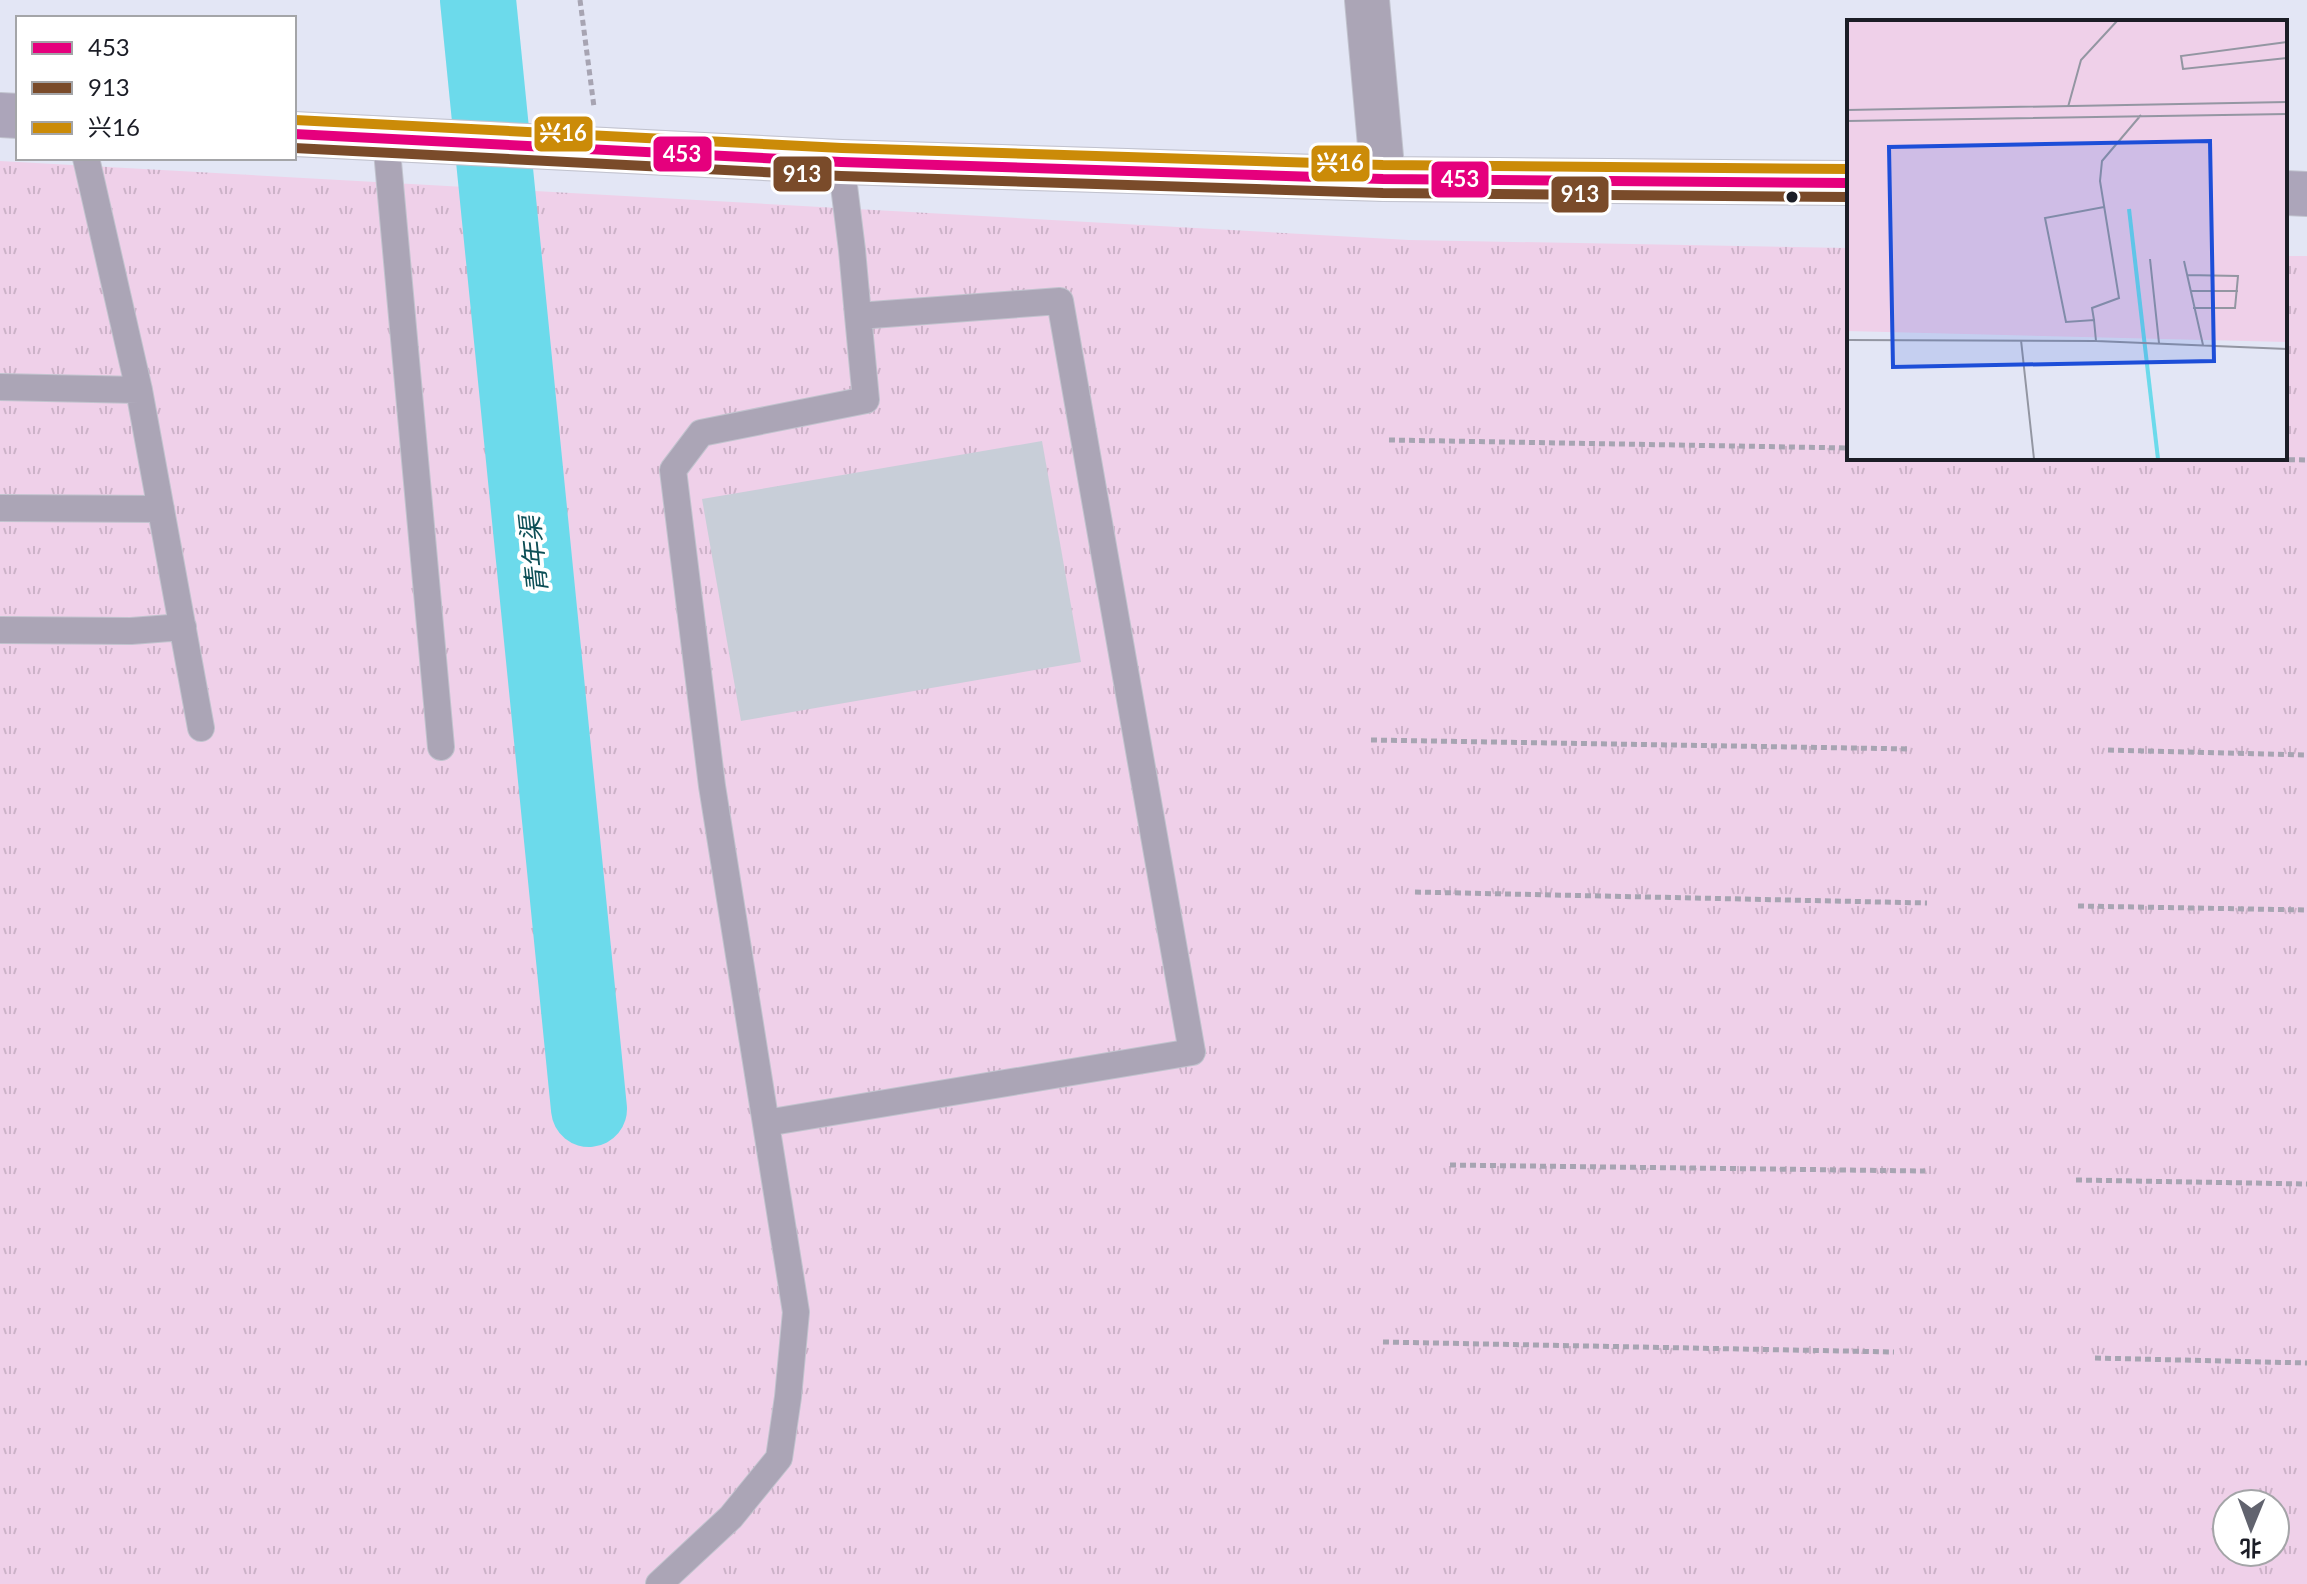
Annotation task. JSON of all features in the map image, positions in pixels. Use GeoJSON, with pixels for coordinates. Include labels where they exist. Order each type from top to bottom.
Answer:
{"type":"FeatureCollection","features":[{"type":"Feature","properties":{"kind":"main road"},"geometry":{"type":"LineString","coordinates":[[296,134],[841,162],[1383,179],[1847,183]]}},
{"type":"Feature","properties":{"kind":"main road"},"geometry":{"type":"LineString","coordinates":[[2287,193],[2307,194]]}},
{"type":"Feature","properties":{"kind":"street"},"geometry":{"type":"LineString","coordinates":[[1367,0],[1383,179]]}},
{"type":"Feature","properties":{"kind":"lane"},"geometry":{"type":"LineString","coordinates":[[404,140],[441,747]]}},
{"type":"Feature","properties":{"kind":"lane"},"geometry":{"type":"LineString","coordinates":[[86,160],[139,390],[201,728]]}},
{"type":"Feature","properties":{"kind":"lane"},"geometry":{"type":"LineString","coordinates":[[659,1584],[731,1517],[779,1458],[796,1312],[712,786],[673,470],[701,433],[866,400],[841,162]]}},
{"type":"Feature","properties":{"kind":"lane"},"geometry":{"type":"LineString","coordinates":[[766,1123],[1192,1052],[1060,301],[858,316]]}},
{"type":"Feature","properties":{"kind":"lane"},"geometry":{"type":"LineString","coordinates":[[0,387],[139,390]]}},
{"type":"Feature","properties":{"kind":"lane"},"geometry":{"type":"LineString","coordinates":[[0,508],[161,509]]}},
{"type":"Feature","properties":{"kind":"lane"},"geometry":{"type":"LineString","coordinates":[[0,630],[131,631],[183,627]]}},
{"type":"Feature","properties":{"kind":"path"},"geometry":{"type":"LineString","coordinates":[[580,0],[598,148]]}},
{"type":"Feature","properties":{"kind":"path"},"geometry":{"type":"LineString","coordinates":[[1389,440],[1847,448]]}},
{"type":"Feature","properties":{"kind":"path"},"geometry":{"type":"LineString","coordinates":[[2287,460],[2307,460]]}},
{"type":"Feature","properties":{"kind":"path"},"geometry":{"type":"LineString","coordinates":[[1371,740],[1911,749]]}},
{"type":"Feature","properties":{"kind":"path"},"geometry":{"type":"LineString","coordinates":[[2108,750],[2307,755]]}},
{"type":"Feature","properties":{"kind":"path"},"geometry":{"type":"LineString","coordinates":[[1415,892],[1927,903]]}},
{"type":"Feature","properties":{"kind":"path"},"geometry":{"type":"LineString","coordinates":[[2078,906],[2307,910]]}},
{"type":"Feature","properties":{"kind":"path"},"geometry":{"type":"LineString","coordinates":[[1450,1165],[1925,1171]]}},
{"type":"Feature","properties":{"kind":"path"},"geometry":{"type":"LineString","coordinates":[[2076,1180],[2307,1184]]}},
{"type":"Feature","properties":{"kind":"path"},"geometry":{"type":"LineString","coordinates":[[1383,1342],[1894,1352]]}},
{"type":"Feature","properties":{"kind":"path"},"geometry":{"type":"LineString","coordinates":[[2095,1358],[2307,1363]]}},
{"type":"Feature","properties":{"kind":"green space"},"geometry":{"type":"Polygon","coordinates":[[[0,161],[1409,240],[1847,248],[1847,460],[2287,460],[2287,256],[2307,256],[2307,1584],[0,1584],[0,161]]]}},
{"type":"Feature","properties":{"kind":"building"},"geometry":{"type":"Polygon","coordinates":[[[1042,441],[1081,662],[741,721],[702,499],[1042,441]]]}},
{"type":"Feature","properties":{"kind":"waterway","name":"青年渠"},"geometry":{"type":"LineString","coordinates":[[478,0],[589,1109]]}},
{"type":"Feature","properties":{"kind":"transit line","name":"兴16"},"geometry":{"type":"LineString","coordinates":[[296,120],[842,148],[1383,165],[1847,169]]}},
{"type":"Feature","properties":{"kind":"transit line","name":"453"},"geometry":{"type":"LineString","coordinates":[[296,134],[841,162],[1383,179],[1847,183]]}},
{"type":"Feature","properties":{"kind":"transit line","name":"913"},"geometry":{"type":"LineString","coordinates":[[296,148],[841,176],[1383,193],[1847,197]]}}]}
